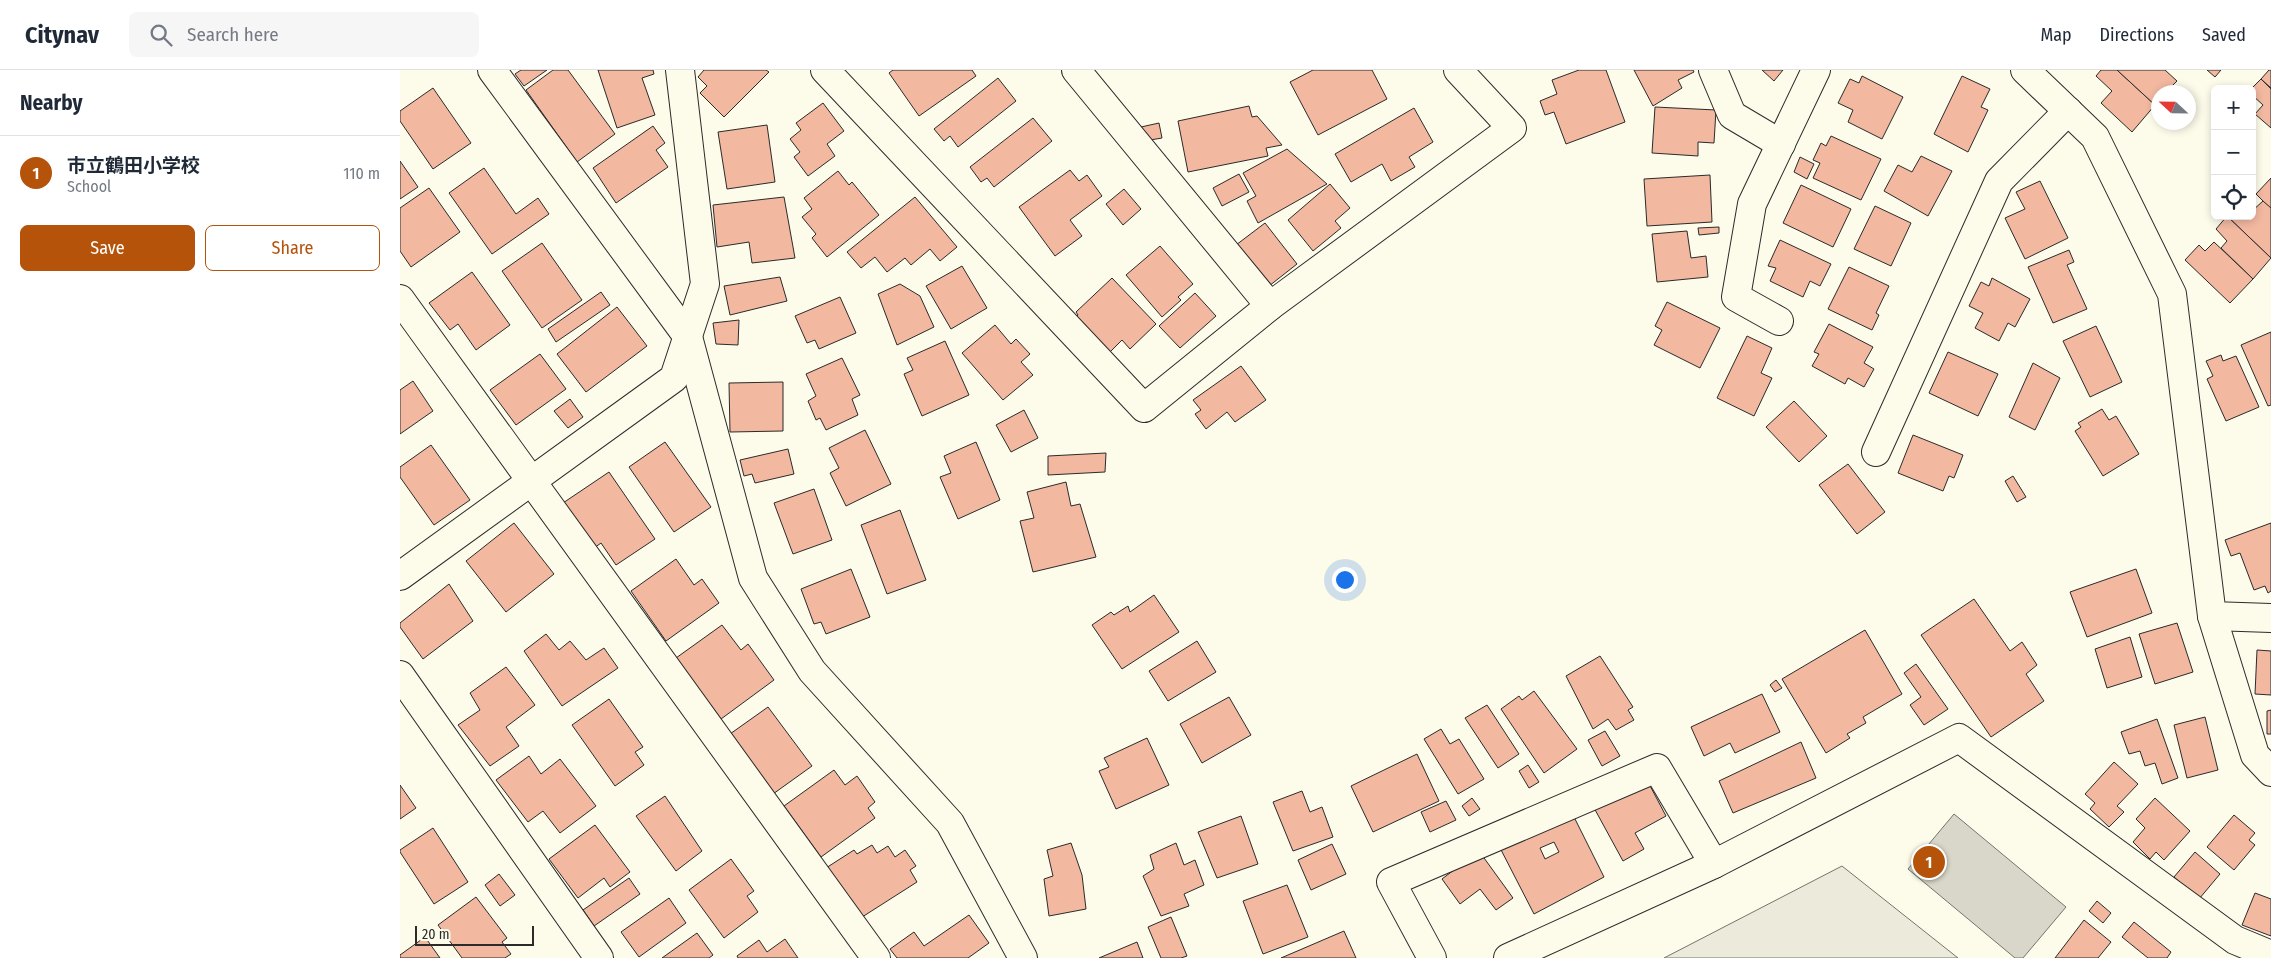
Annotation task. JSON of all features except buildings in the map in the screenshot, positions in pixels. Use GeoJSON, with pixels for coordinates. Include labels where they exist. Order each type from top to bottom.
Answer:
{"type":"FeatureCollection","features":[{"type":"Feature","properties":{"kind":"street"},"geometry":{"type":"LineString","coordinates":[[492,70],[688,337],[753,578],[812,671],[950,823],[1022,958]]}},
{"type":"Feature","properties":{"kind":"street"},"geometry":{"type":"LineString","coordinates":[[400,576],[674,378],[705,284],[680,70]]}},
{"type":"Feature","properties":{"kind":"street"},"geometry":{"type":"LineString","coordinates":[[825,70],[1144,408],[1270,306],[1512,128],[1458,70]]}},
{"type":"Feature","properties":{"kind":"street"},"geometry":{"type":"LineString","coordinates":[[1076,70],[1270,306]]}},
{"type":"Feature","properties":{"kind":"street"},"geometry":{"type":"LineString","coordinates":[[1714,70],[1732,115],[1781,144]]}},
{"type":"Feature","properties":{"kind":"street"},"geometry":{"type":"LineString","coordinates":[[1779,321],[1736,297],[1752,204],[1816,70]]}},
{"type":"Feature","properties":{"kind":"street"},"geometry":{"type":"LineString","coordinates":[[2024,70],[2095,136],[2172,294],[2212,616],[2255,754],[2271,772]]}},
{"type":"Feature","properties":{"kind":"street"},"geometry":{"type":"LineString","coordinates":[[1876,452],[1999,181],[2068,111]]}},
{"type":"Feature","properties":{"kind":"street"},"geometry":{"type":"LineString","coordinates":[[400,299],[876,958]]}},
{"type":"Feature","properties":{"kind":"street"},"geometry":{"type":"LineString","coordinates":[[2212,616],[2271,618]]}},
{"type":"Feature","properties":{"kind":"street"},"geometry":{"type":"LineString","coordinates":[[400,675],[598,958]]}},
{"type":"Feature","properties":{"kind":"street"},"geometry":{"type":"LineString","coordinates":[[1508,958],[1714,864],[1959,738],[2235,940],[2271,955]]}},
{"type":"Feature","properties":{"kind":"street"},"geometry":{"type":"LineString","coordinates":[[1432,958],[1391,882],[1657,768],[1714,864]]}},
{"type":"Feature","properties":{"kind":"shaded area"},"geometry":{"type":"Polygon","coordinates":[[[1954,814],[2066,907],[2023,958],[2015,958],[1908,869],[1954,814]]]}},
{"type":"Feature","properties":{"kind":"shaded area"},"geometry":{"type":"Polygon","coordinates":[[[1842,866],[1958,958],[1664,958],[1842,866]]]}},
{"type":"Feature","properties":{"kind":"place","name":"市立鶴田小学校"},"geometry":{"type":"Point","coordinates":[1929,862]}}]}
